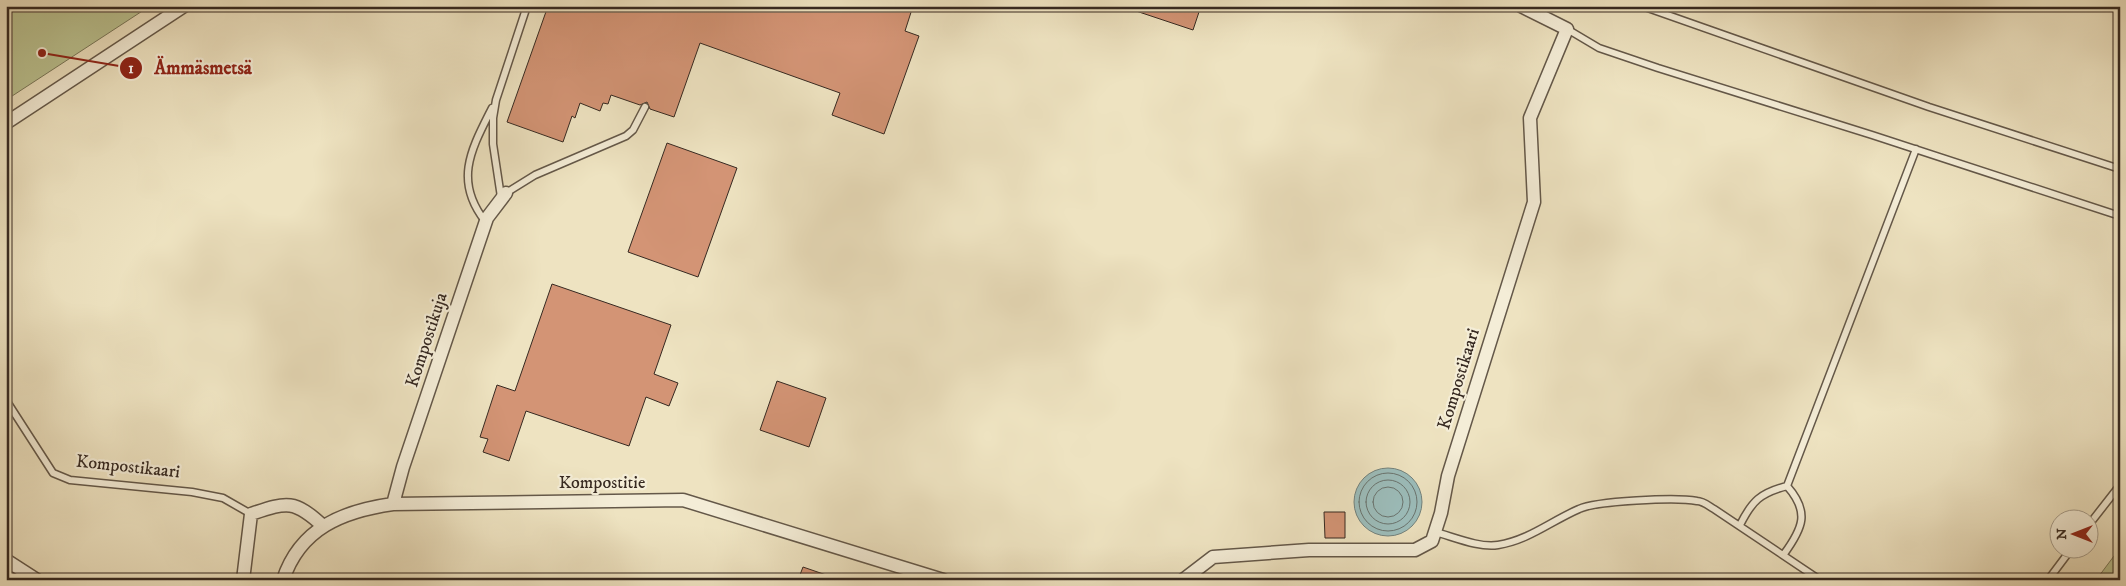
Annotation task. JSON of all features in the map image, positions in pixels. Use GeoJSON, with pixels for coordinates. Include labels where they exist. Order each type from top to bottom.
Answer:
{"type":"FeatureCollection","features":[{"type":"Feature","properties":{"kind":"street"},"geometry":{"type":"LineString","coordinates":[[6,123],[184,6]]}},
{"type":"Feature","properties":{"kind":"street"},"geometry":{"type":"LineString","coordinates":[[1521,6],[1567,29]]}},
{"type":"Feature","properties":{"kind":"street","name":"Kompostikaari"},"geometry":{"type":"LineString","coordinates":[[1183,580],[1213,557],[1309,550],[1416,550],[1432,541],[1441,513],[1448,476],[1534,202],[1530,118],[1567,29]]}},
{"type":"Feature","properties":{"kind":"street","name":"Kompostikuja"},"geometry":{"type":"LineString","coordinates":[[393,504],[403,467],[486,223],[504,195]]}},
{"type":"Feature","properties":{"kind":"street","name":"Kompostitie"},"geometry":{"type":"LineString","coordinates":[[283,580],[288,564],[300,545],[323,526],[364,508],[393,504],[683,500],[943,580]]}},
{"type":"Feature","properties":{"kind":"street"},"geometry":{"type":"LineString","coordinates":[[243,580],[251,514],[278,505],[294,505],[306,510],[323,526]]}},
{"type":"Feature","properties":{"kind":"street"},"geometry":{"type":"LineString","coordinates":[[6,560],[37,580]]}},
{"type":"Feature","properties":{"kind":"lane"},"geometry":{"type":"LineString","coordinates":[[486,223],[477,212],[472,198],[468,179],[468,165],[471,151],[496,100],[527,6]]}},
{"type":"Feature","properties":{"kind":"lane"},"geometry":{"type":"LineString","coordinates":[[1642,6],[1929,107],[2120,170]]}},
{"type":"Feature","properties":{"kind":"lane"},"geometry":{"type":"LineString","coordinates":[[1567,29],[1600,48],[1624,57],[1916,149],[2120,216]]}},
{"type":"Feature","properties":{"kind":"lane"},"geometry":{"type":"LineString","coordinates":[[496,100],[493,118],[493,144],[504,195],[536,175],[626,136],[633,130],[645,107]]}},
{"type":"Feature","properties":{"kind":"lane"},"geometry":{"type":"LineString","coordinates":[[1787,486],[1916,149]]}},
{"type":"Feature","properties":{"kind":"lane","name":"Kompostikaari"},"geometry":{"type":"LineString","coordinates":[[6,400],[53,473],[70,480],[192,492],[222,498],[251,514]]}},
{"type":"Feature","properties":{"kind":"lane"},"geometry":{"type":"LineString","coordinates":[[2098,513],[2120,484]]}},
{"type":"Feature","properties":{"kind":"lane"},"geometry":{"type":"LineString","coordinates":[[1740,525],[1756,499],[1766,492],[1787,486]]}},
{"type":"Feature","properties":{"kind":"lane"},"geometry":{"type":"LineString","coordinates":[[1784,554],[1801,525],[1803,512],[1794,494],[1787,486]]}},
{"type":"Feature","properties":{"kind":"lane"},"geometry":{"type":"LineString","coordinates":[[1435,532],[1479,544],[1496,545],[1531,536],[1581,508],[1594,505],[1660,500],[1699,501],[1740,525],[1820,580]]}},
{"type":"Feature","properties":{"kind":"lane"},"geometry":{"type":"LineString","coordinates":[[2048,580],[2064,558]]}},
{"type":"Feature","properties":{"kind":"green space"},"geometry":{"type":"Polygon","coordinates":[[[6,6],[150,6],[6,100],[6,6]]]}},
{"type":"Feature","properties":{"kind":"green space"},"geometry":{"type":"Polygon","coordinates":[[[2120,548],[2120,580],[2096,580],[2120,548]]]}},
{"type":"Feature","properties":{"kind":"water"},"geometry":{"type":"Polygon","coordinates":[[[1388,468],[1401,471],[1412,478],[1419,489],[1422,502],[1419,515],[1412,526],[1401,533],[1388,536],[1375,533],[1364,526],[1357,515],[1354,502],[1357,489],[1364,478],[1375,471],[1388,468]]]}},
{"type":"Feature","properties":{"kind":"building"},"geometry":{"type":"Polygon","coordinates":[[[548,6],[913,6],[905,31],[919,36],[884,134],[832,115],[840,93],[700,43],[674,117],[650,109],[647,102],[640,105],[611,95],[608,104],[603,103],[600,111],[580,103],[575,118],[572,116],[563,142],[507,122],[548,6]]]}},
{"type":"Feature","properties":{"kind":"building"},"geometry":{"type":"Polygon","coordinates":[[[1128,6],[1201,6],[1193,30],[1127,8],[1128,6]]]}},
{"type":"Feature","properties":{"kind":"building"},"geometry":{"type":"Polygon","coordinates":[[[667,143],[737,168],[698,277],[628,252],[667,143]]]}},
{"type":"Feature","properties":{"kind":"building"},"geometry":{"type":"Polygon","coordinates":[[[552,284],[671,325],[654,374],[678,383],[669,406],[646,397],[629,446],[526,411],[509,461],[483,452],[488,439],[480,437],[497,385],[515,391],[552,284]]]}},
{"type":"Feature","properties":{"kind":"building"},"geometry":{"type":"Polygon","coordinates":[[[777,381],[826,398],[809,447],[760,430],[777,381]]]}},
{"type":"Feature","properties":{"kind":"building"},"geometry":{"type":"Polygon","coordinates":[[[1324,512],[1345,512],[1345,538],[1325,538],[1324,512]]]}},
{"type":"Feature","properties":{"kind":"building"},"geometry":{"type":"Polygon","coordinates":[[[803,567],[835,578],[834,580],[798,580],[803,567]]]}},
{"type":"Feature","properties":{"kind":"place","name":"Ämmäsmetsä"},"geometry":{"type":"Point","coordinates":[42,53]}}]}
